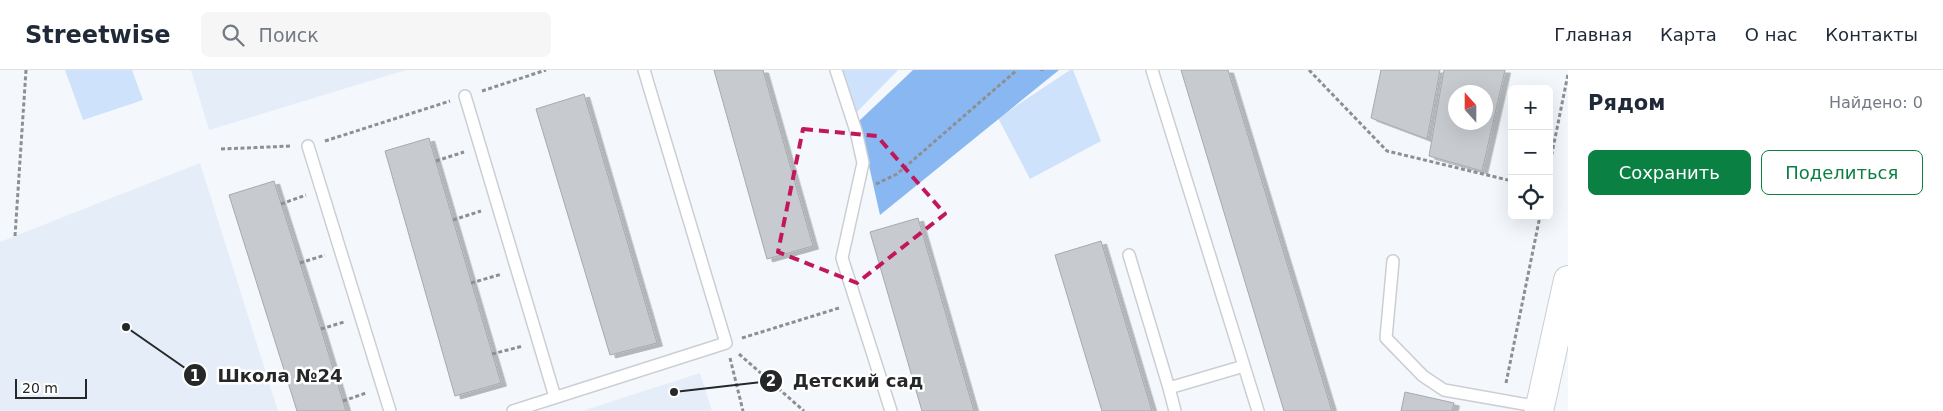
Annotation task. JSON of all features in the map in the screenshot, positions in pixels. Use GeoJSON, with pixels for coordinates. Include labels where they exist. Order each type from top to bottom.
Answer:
{"type":"FeatureCollection","features":[{"type":"Feature","properties":{"kind":"main road"},"geometry":{"type":"LineString","coordinates":[[1540,409],[1568,280]]}},
{"type":"Feature","properties":{"kind":"lane"},"geometry":{"type":"LineString","coordinates":[[513,411],[726,342],[644,70]]}},
{"type":"Feature","properties":{"kind":"lane"},"geometry":{"type":"LineString","coordinates":[[836,70],[856,131],[863,163],[842,258],[891,411]]}},
{"type":"Feature","properties":{"kind":"lane"},"geometry":{"type":"LineString","coordinates":[[1152,70],[1258,411]]}},
{"type":"Feature","properties":{"kind":"lane"},"geometry":{"type":"LineString","coordinates":[[465,96],[555,397]]}},
{"type":"Feature","properties":{"kind":"lane"},"geometry":{"type":"LineString","coordinates":[[308,146],[390,411]]}},
{"type":"Feature","properties":{"kind":"lane"},"geometry":{"type":"LineString","coordinates":[[1129,255],[1176,411]]}},
{"type":"Feature","properties":{"kind":"lane"},"geometry":{"type":"LineString","coordinates":[[1393,261],[1386,338],[1423,376],[1444,390],[1503,400],[1540,409]]}},
{"type":"Feature","properties":{"kind":"lane"},"geometry":{"type":"LineString","coordinates":[[1169,388],[1244,366]]}},
{"type":"Feature","properties":{"kind":"path"},"geometry":{"type":"LineString","coordinates":[[15,236],[26,70]]}},
{"type":"Feature","properties":{"kind":"path"},"geometry":{"type":"LineString","coordinates":[[221,149],[308,146],[546,70]]}},
{"type":"Feature","properties":{"kind":"path"},"geometry":{"type":"LineString","coordinates":[[857,192],[897,174],[1017,70]]}},
{"type":"Feature","properties":{"kind":"path"},"geometry":{"type":"LineString","coordinates":[[1309,70],[1387,151],[1508,180]]}},
{"type":"Feature","properties":{"kind":"path"},"geometry":{"type":"LineString","coordinates":[[1553,148],[1568,74]]}},
{"type":"Feature","properties":{"kind":"path"},"geometry":{"type":"LineString","coordinates":[[436,161],[480,147]]}},
{"type":"Feature","properties":{"kind":"path"},"geometry":{"type":"LineString","coordinates":[[281,204],[322,190]]}},
{"type":"Feature","properties":{"kind":"path"},"geometry":{"type":"LineString","coordinates":[[453,220],[498,206]]}},
{"type":"Feature","properties":{"kind":"path"},"geometry":{"type":"LineString","coordinates":[[1503,400],[1539,220]]}},
{"type":"Feature","properties":{"kind":"path"},"geometry":{"type":"LineString","coordinates":[[300,263],[340,251]]}},
{"type":"Feature","properties":{"kind":"path"},"geometry":{"type":"LineString","coordinates":[[471,283],[517,270]]}},
{"type":"Feature","properties":{"kind":"path"},"geometry":{"type":"LineString","coordinates":[[726,342],[856,302]]}},
{"type":"Feature","properties":{"kind":"path"},"geometry":{"type":"LineString","coordinates":[[320,329],[361,317]]}},
{"type":"Feature","properties":{"kind":"path"},"geometry":{"type":"LineString","coordinates":[[492,354],[538,342]]}},
{"type":"Feature","properties":{"kind":"path"},"geometry":{"type":"LineString","coordinates":[[726,342],[743,411]]}},
{"type":"Feature","properties":{"kind":"path"},"geometry":{"type":"LineString","coordinates":[[726,342],[804,411]]}},
{"type":"Feature","properties":{"kind":"path"},"geometry":{"type":"LineString","coordinates":[[343,401],[382,387]]}},
{"type":"Feature","properties":{"kind":"highlighted area"},"geometry":{"type":"Polygon","coordinates":[[[803,129],[877,136],[945,214],[857,283],[778,252],[803,129]]]}},
{"type":"Feature","properties":{"kind":"shaded area"},"geometry":{"type":"Polygon","coordinates":[[[65,70],[132,70],[143,100],[83,120],[65,70]]]}},
{"type":"Feature","properties":{"kind":"shaded area"},"geometry":{"type":"Polygon","coordinates":[[[191,70],[406,70],[209,130],[191,70]]]}},
{"type":"Feature","properties":{"kind":"shaded area"},"geometry":{"type":"Polygon","coordinates":[[[841,70],[898,70],[855,114],[841,70]]]}},
{"type":"Feature","properties":{"kind":"shaded area"},"geometry":{"type":"Polygon","coordinates":[[[913,70],[1059,70],[880,215],[859,121],[913,70]]]}},
{"type":"Feature","properties":{"kind":"shaded area"},"geometry":{"type":"Polygon","coordinates":[[[1070,70],[1073,70],[1101,141],[1030,179],[998,118],[1070,70]]]}},
{"type":"Feature","properties":{"kind":"shaded area"},"geometry":{"type":"Polygon","coordinates":[[[200,163],[278,411],[0,411],[0,242],[200,163]]]}},
{"type":"Feature","properties":{"kind":"shaded area"},"geometry":{"type":"Polygon","coordinates":[[[700,373],[712,411],[582,411],[700,373]]]}},
{"type":"Feature","properties":{"kind":"building"},"geometry":{"type":"Polygon","coordinates":[[[714,70],[763,70],[813,246],[767,259],[714,70]]]}},
{"type":"Feature","properties":{"kind":"building"},"geometry":{"type":"Polygon","coordinates":[[[1181,70],[1228,70],[1332,411],[1284,411],[1181,70]]]}},
{"type":"Feature","properties":{"kind":"building"},"geometry":{"type":"Polygon","coordinates":[[[1381,70],[1440,70],[1427,139],[1371,118],[1381,70]]]}},
{"type":"Feature","properties":{"kind":"building"},"geometry":{"type":"Polygon","coordinates":[[[1444,70],[1505,70],[1493,123],[1493,85],[1448,85],[1448,130],[1491,130],[1482,171],[1429,156],[1444,70]]]}},
{"type":"Feature","properties":{"kind":"building"},"geometry":{"type":"Polygon","coordinates":[[[584,94],[657,343],[610,355],[536,109],[584,94]]]}},
{"type":"Feature","properties":{"kind":"building"},"geometry":{"type":"Polygon","coordinates":[[[429,138],[501,383],[455,396],[385,151],[429,138]]]}},
{"type":"Feature","properties":{"kind":"building"},"geometry":{"type":"Polygon","coordinates":[[[274,181],[346,411],[297,411],[229,195],[274,181]]]}},
{"type":"Feature","properties":{"kind":"building"},"geometry":{"type":"Polygon","coordinates":[[[918,218],[974,411],[922,411],[870,232],[918,218]]]}},
{"type":"Feature","properties":{"kind":"building"},"geometry":{"type":"Polygon","coordinates":[[[1101,241],[1152,411],[1102,411],[1055,255],[1101,241]]]}},
{"type":"Feature","properties":{"kind":"building"},"geometry":{"type":"Polygon","coordinates":[[[1405,392],[1454,403],[1452,411],[1401,411],[1405,392]]]}},
{"type":"Feature","properties":{"kind":"place","name":"Школа №24"},"geometry":{"type":"Point","coordinates":[126,327]}},
{"type":"Feature","properties":{"kind":"place","name":"Детский сад"},"geometry":{"type":"Point","coordinates":[674,392]}}]}
